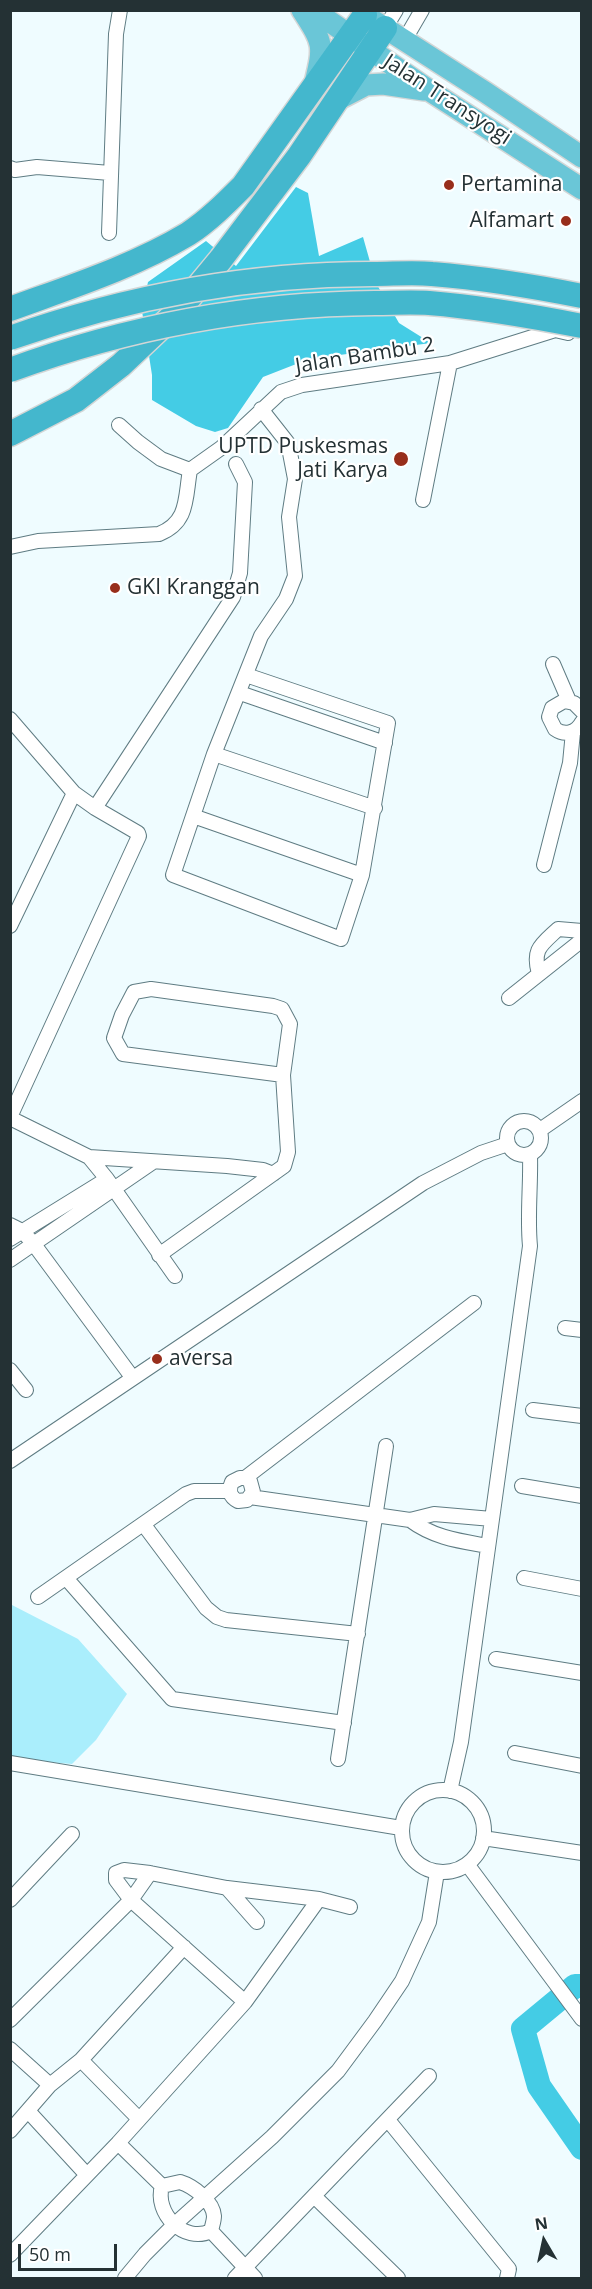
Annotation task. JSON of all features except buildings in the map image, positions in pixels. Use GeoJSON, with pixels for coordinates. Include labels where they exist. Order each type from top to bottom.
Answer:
{"type":"FeatureCollection","features":[{"type":"Feature","properties":{"kind":"highway"},"geometry":{"type":"LineString","coordinates":[[302,10],[320,40],[322,54],[313,89]]}},
{"type":"Feature","properties":{"kind":"highway","name":"Jalan Transyogi"},"geometry":{"type":"LineString","coordinates":[[313,10],[430,91],[582,189]]}},
{"type":"Feature","properties":{"kind":"highway"},"geometry":{"type":"LineString","coordinates":[[10,309],[143,258],[190,233],[220,209],[243,186],[351,36],[381,21]]}},
{"type":"Feature","properties":{"kind":"highway"},"geometry":{"type":"LineString","coordinates":[[10,434],[76,400],[121,365],[151,338],[185,302],[221,259],[299,156],[371,50],[381,21]]}},
{"type":"Feature","properties":{"kind":"highway","name":"Jalan Transyogi"},"geometry":{"type":"LineString","coordinates":[[381,21],[582,157]]}},
{"type":"Feature","properties":{"kind":"highway"},"geometry":{"type":"LineString","coordinates":[[337,100],[366,85],[398,86],[430,91]]}},
{"type":"Feature","properties":{"kind":"highway"},"geometry":{"type":"LineString","coordinates":[[10,338],[168,294],[260,280],[340,274],[430,274],[530,286],[582,296]]}},
{"type":"Feature","properties":{"kind":"highway"},"geometry":{"type":"LineString","coordinates":[[10,369],[99,342],[174,323],[263,309],[341,303],[428,303],[526,315],[582,326]]}},
{"type":"Feature","properties":{"kind":"street"},"geometry":{"type":"LineString","coordinates":[[109,233],[116,34],[120,10]]}},
{"type":"Feature","properties":{"kind":"street"},"geometry":{"type":"LineString","coordinates":[[381,21],[422,10]]}},
{"type":"Feature","properties":{"kind":"street"},"geometry":{"type":"LineString","coordinates":[[10,168],[15,170],[37,167],[110,173]]}},
{"type":"Feature","properties":{"kind":"street","name":"Jalan Bambu 2"},"geometry":{"type":"LineString","coordinates":[[190,470],[221,448],[281,392],[302,385],[450,363],[555,330],[582,335]]}},
{"type":"Feature","properties":{"kind":"street"},"geometry":{"type":"LineString","coordinates":[[423,500],[450,363]]}},
{"type":"Feature","properties":{"kind":"street"},"geometry":{"type":"LineString","coordinates":[[246,675],[388,723],[362,875],[340,939],[173,875],[214,754],[261,636],[286,599],[295,576],[289,517],[295,479],[290,453],[287,442],[261,409]]}},
{"type":"Feature","properties":{"kind":"street"},"geometry":{"type":"LineString","coordinates":[[10,547],[38,541],[159,534],[170,530],[183,515],[190,470],[161,459],[119,425]]}},
{"type":"Feature","properties":{"kind":"street"},"geometry":{"type":"LineString","coordinates":[[95,808],[233,597],[240,573],[245,482],[236,464]]}},
{"type":"Feature","properties":{"kind":"street"},"geometry":{"type":"LineString","coordinates":[[554,664],[578,706]]}},
{"type":"Feature","properties":{"kind":"street"},"geometry":{"type":"LineString","coordinates":[[240,693],[385,743]]}},
{"type":"Feature","properties":{"kind":"street"},"geometry":{"type":"LineString","coordinates":[[544,865],[579,727],[559,732],[550,721],[552,708],[559,702],[578,706]]}},
{"type":"Feature","properties":{"kind":"street"},"geometry":{"type":"LineString","coordinates":[[10,718],[74,794],[138,833],[139,840],[10,1118],[89,1157],[226,1166],[262,1170],[273,1174]]}},
{"type":"Feature","properties":{"kind":"street"},"geometry":{"type":"LineString","coordinates":[[214,754],[375,808]]}},
{"type":"Feature","properties":{"kind":"street"},"geometry":{"type":"LineString","coordinates":[[10,926],[74,794]]}},
{"type":"Feature","properties":{"kind":"street"},"geometry":{"type":"LineString","coordinates":[[192,816],[362,875]]}},
{"type":"Feature","properties":{"kind":"street"},"geometry":{"type":"LineString","coordinates":[[539,974],[535,961],[537,948],[558,929],[582,931]]}},
{"type":"Feature","properties":{"kind":"street"},"geometry":{"type":"LineString","coordinates":[[509,998],[582,940]]}},
{"type":"Feature","properties":{"kind":"street"},"geometry":{"type":"LineString","coordinates":[[159,1256],[284,1166],[288,1152],[283,1075],[290,1024],[282,1009],[273,1006],[151,989],[134,992],[114,1038],[123,1054],[283,1075]]}},
{"type":"Feature","properties":{"kind":"street"},"geometry":{"type":"LineString","coordinates":[[540,1130],[582,1101]]}},
{"type":"Feature","properties":{"kind":"street"},"geometry":{"type":"LineString","coordinates":[[530,1122],[540,1130],[541,1143],[530,1155],[517,1154],[508,1144],[508,1131],[517,1123],[530,1122]]}},
{"type":"Feature","properties":{"kind":"street"},"geometry":{"type":"LineString","coordinates":[[10,1461],[423,1183],[481,1153],[508,1144]]}},
{"type":"Feature","properties":{"kind":"street"},"geometry":{"type":"LineString","coordinates":[[450,1791],[461,1742],[530,1246],[527,1218],[531,1194],[530,1155]]}},
{"type":"Feature","properties":{"kind":"street"},"geometry":{"type":"LineString","coordinates":[[89,1157],[111,1184],[175,1276]]}},
{"type":"Feature","properties":{"kind":"street"},"geometry":{"type":"LineString","coordinates":[[14,1232],[153,1162]]}},
{"type":"Feature","properties":{"kind":"street"},"geometry":{"type":"LineString","coordinates":[[10,1260],[111,1184]]}},
{"type":"Feature","properties":{"kind":"street"},"geometry":{"type":"LineString","coordinates":[[14,1232],[33,1243],[132,1377]]}},
{"type":"Feature","properties":{"kind":"street"},"geometry":{"type":"LineString","coordinates":[[474,1304],[245,1478],[232,1482],[229,1491],[231,1496],[238,1501],[250,1497],[410,1520],[434,1514],[492,1519]]}},
{"type":"Feature","properties":{"kind":"street"},"geometry":{"type":"LineString","coordinates":[[565,1328],[582,1330]]}},
{"type":"Feature","properties":{"kind":"street"},"geometry":{"type":"LineString","coordinates":[[10,1370],[26,1390]]}},
{"type":"Feature","properties":{"kind":"street"},"geometry":{"type":"LineString","coordinates":[[532,1410],[582,1416]]}},
{"type":"Feature","properties":{"kind":"street"},"geometry":{"type":"LineString","coordinates":[[338,1759],[386,1446]]}},
{"type":"Feature","properties":{"kind":"street"},"geometry":{"type":"LineString","coordinates":[[245,1478],[253,1486],[250,1497]]}},
{"type":"Feature","properties":{"kind":"street"},"geometry":{"type":"LineString","coordinates":[[522,1486],[582,1496]]}},
{"type":"Feature","properties":{"kind":"street"},"geometry":{"type":"LineString","coordinates":[[39,1597],[186,1494],[194,1491],[229,1491]]}},
{"type":"Feature","properties":{"kind":"street"},"geometry":{"type":"LineString","coordinates":[[452,1540],[456,1515]]}},
{"type":"Feature","properties":{"kind":"street"},"geometry":{"type":"LineString","coordinates":[[410,1520],[424,1531],[452,1540],[488,1546]]}},
{"type":"Feature","properties":{"kind":"street"},"geometry":{"type":"LineString","coordinates":[[144,1525],[206,1608],[217,1617],[226,1620],[358,1634]]}},
{"type":"Feature","properties":{"kind":"street"},"geometry":{"type":"LineString","coordinates":[[66,1578],[172,1699],[344,1723]]}},
{"type":"Feature","properties":{"kind":"street"},"geometry":{"type":"LineString","coordinates":[[524,1578],[582,1589]]}},
{"type":"Feature","properties":{"kind":"street"},"geometry":{"type":"LineString","coordinates":[[496,1659],[582,1673]]}},
{"type":"Feature","properties":{"kind":"street"},"geometry":{"type":"LineString","coordinates":[[515,1753],[582,1766]]}},
{"type":"Feature","properties":{"kind":"street"},"geometry":{"type":"LineString","coordinates":[[10,1763],[401,1828]]}},
{"type":"Feature","properties":{"kind":"street"},"geometry":{"type":"LineString","coordinates":[[433,1791],[450,1791],[459,1793],[471,1801],[479,1812],[483,1824],[483,1838],[478,1853],[467,1864],[453,1871],[437,1872],[415,1862],[402,1841],[401,1828],[408,1810],[421,1796],[433,1791]]}},
{"type":"Feature","properties":{"kind":"street"},"geometry":{"type":"LineString","coordinates":[[10,1900],[72,1834]]}},
{"type":"Feature","properties":{"kind":"street"},"geometry":{"type":"LineString","coordinates":[[483,1838],[582,1853]]}},
{"type":"Feature","properties":{"kind":"street"},"geometry":{"type":"LineString","coordinates":[[467,1864],[582,2019]]}},
{"type":"Feature","properties":{"kind":"street"},"geometry":{"type":"LineString","coordinates":[[245,2002],[131,1900],[116,1880],[116,1873],[124,1870],[150,1873],[227,1888],[319,1899],[350,1907]]}},
{"type":"Feature","properties":{"kind":"street"},"geometry":{"type":"LineString","coordinates":[[125,2278],[175,2224],[272,2137],[338,2071],[402,1981],[429,1922],[437,1872]]}},
{"type":"Feature","properties":{"kind":"street"},"geometry":{"type":"LineString","coordinates":[[10,2019],[131,1900],[150,1873]]}},
{"type":"Feature","properties":{"kind":"street"},"geometry":{"type":"LineString","coordinates":[[227,1888],[257,1922]]}},
{"type":"Feature","properties":{"kind":"street"},"geometry":{"type":"LineString","coordinates":[[10,2255],[118,2143],[245,2002],[319,1899]]}},
{"type":"Feature","properties":{"kind":"street"},"geometry":{"type":"LineString","coordinates":[[10,2131],[29,2112],[50,2085],[81,2060],[184,1947]]}},
{"type":"Feature","properties":{"kind":"street"},"geometry":{"type":"LineString","coordinates":[[10,2049],[50,2085]]}},
{"type":"Feature","properties":{"kind":"street"},"geometry":{"type":"LineString","coordinates":[[81,2060],[139,2118]]}},
{"type":"Feature","properties":{"kind":"street"},"geometry":{"type":"LineString","coordinates":[[235,2278],[250,2274],[315,2196],[429,2076]]}},
{"type":"Feature","properties":{"kind":"street"},"geometry":{"type":"LineString","coordinates":[[29,2112],[86,2174]]}},
{"type":"Feature","properties":{"kind":"street"},"geometry":{"type":"LineString","coordinates":[[388,2120],[509,2269],[507,2278]]}},
{"type":"Feature","properties":{"kind":"street"},"geometry":{"type":"LineString","coordinates":[[118,2143],[162,2186]]}},
{"type":"Feature","properties":{"kind":"street"},"geometry":{"type":"LineString","coordinates":[[162,2186],[180,2182],[190,2185],[204,2198],[213,2214],[211,2231],[250,2274]]}},
{"type":"Feature","properties":{"kind":"street"},"geometry":{"type":"LineString","coordinates":[[162,2186],[160,2201],[175,2224],[186,2233],[198,2236],[211,2231]]}},
{"type":"Feature","properties":{"kind":"street"},"geometry":{"type":"LineString","coordinates":[[315,2196],[398,2278]]}},
{"type":"Feature","properties":{"kind":"shaded area"},"geometry":{"type":"Polygon","coordinates":[[[296,187],[308,193],[319,256],[363,237],[376,283],[399,323],[431,343],[309,359],[263,377],[228,428],[215,432],[196,426],[152,400],[152,375],[142,311],[148,282],[206,241],[236,266],[296,187]]]}},
{"type":"Feature","properties":{"kind":"shaded area"},"geometry":{"type":"Polygon","coordinates":[[[10,1604],[78,1639],[127,1694],[96,1740],[72,1764],[11,1759],[10,1604]]]}},
{"type":"Feature","properties":{"kind":"waterway"},"geometry":{"type":"LineString","coordinates":[[582,1986],[575,1986],[523,2029],[539,2086],[582,2148]]}},
{"type":"Feature","properties":{"kind":"place","name":"Pertamina"},"geometry":{"type":"Point","coordinates":[449,185]}},
{"type":"Feature","properties":{"kind":"place","name":"Alfamart"},"geometry":{"type":"Point","coordinates":[566,221]}},
{"type":"Feature","properties":{"kind":"place","name":"UPTD Puskesmas Jati Karya"},"geometry":{"type":"Point","coordinates":[401,459]}},
{"type":"Feature","properties":{"kind":"place","name":"GKI Kranggan"},"geometry":{"type":"Point","coordinates":[115,588]}},
{"type":"Feature","properties":{"kind":"place","name":"aversa"},"geometry":{"type":"Point","coordinates":[157,1359]}}]}
